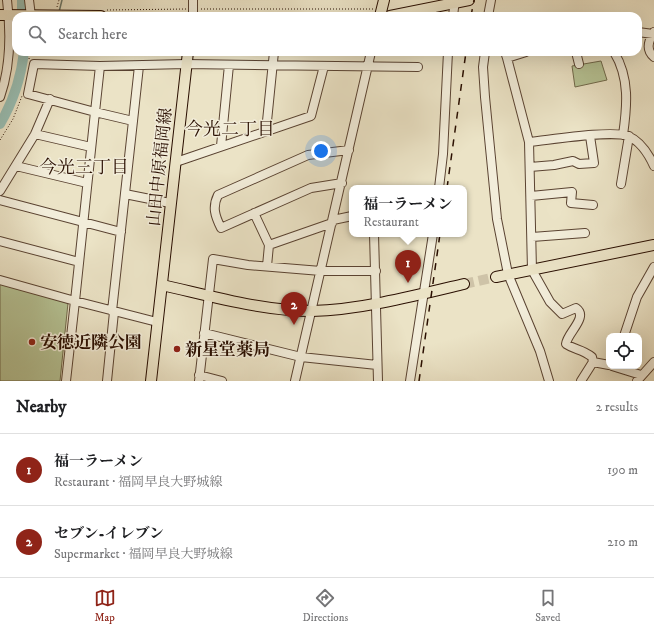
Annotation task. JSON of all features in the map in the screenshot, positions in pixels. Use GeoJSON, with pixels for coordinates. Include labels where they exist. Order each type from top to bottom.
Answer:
{"type":"FeatureCollection","features":[{"type":"Feature","properties":{"kind":"main road"},"geometry":{"type":"LineString","coordinates":[[381,12],[384,0]]}},
{"type":"Feature","properties":{"kind":"main road"},"geometry":{"type":"LineString","coordinates":[[407,12],[455,1],[469,0]]}},
{"type":"Feature","properties":{"kind":"main road","name":"山田中原福岡線"},"geometry":{"type":"LineString","coordinates":[[152,381],[157,322],[187,56]]}},
{"type":"Feature","properties":{"kind":"main road"},"geometry":{"type":"LineString","coordinates":[[496,277],[654,245]]}},
{"type":"Feature","properties":{"kind":"main road"},"geometry":{"type":"LineString","coordinates":[[162,285],[261,307],[311,311],[343,308],[424,294],[464,284]]}},
{"type":"Feature","properties":{"kind":"street"},"geometry":{"type":"LineString","coordinates":[[0,97],[4,64],[10,43],[6,0]]}},
{"type":"Feature","properties":{"kind":"street"},"geometry":{"type":"LineString","coordinates":[[29,0],[30,12]]}},
{"type":"Feature","properties":{"kind":"street"},"geometry":{"type":"LineString","coordinates":[[488,12],[490,0]]}},
{"type":"Feature","properties":{"kind":"street"},"geometry":{"type":"LineString","coordinates":[[454,12],[455,1]]}},
{"type":"Feature","properties":{"kind":"street"},"geometry":{"type":"LineString","coordinates":[[642,32],[653,33],[649,41],[649,49],[654,57]]}},
{"type":"Feature","properties":{"kind":"street"},"geometry":{"type":"LineString","coordinates":[[266,131],[273,56]]}},
{"type":"Feature","properties":{"kind":"street"},"geometry":{"type":"LineString","coordinates":[[295,381],[333,222],[370,56]]}},
{"type":"Feature","properties":{"kind":"street"},"geometry":{"type":"LineString","coordinates":[[439,185],[443,154],[448,56]]}},
{"type":"Feature","properties":{"kind":"street"},"geometry":{"type":"LineString","coordinates":[[484,56],[483,67],[497,219],[508,274],[540,351],[549,381]]}},
{"type":"Feature","properties":{"kind":"street"},"geometry":{"type":"LineString","coordinates":[[506,56],[529,142],[532,270],[550,302],[562,314],[576,308],[580,311],[581,314],[578,321],[566,338],[566,344],[571,348],[584,350],[592,357],[593,362],[582,381]]}},
{"type":"Feature","properties":{"kind":"street"},"geometry":{"type":"LineString","coordinates":[[577,56],[579,64]]}},
{"type":"Feature","properties":{"kind":"street"},"geometry":{"type":"LineString","coordinates":[[616,56],[626,81],[627,108],[626,136],[621,184]]}},
{"type":"Feature","properties":{"kind":"street"},"geometry":{"type":"LineString","coordinates":[[134,121],[28,94],[34,64],[100,66],[186,64],[272,66],[418,66]]}},
{"type":"Feature","properties":{"kind":"street"},"geometry":{"type":"LineString","coordinates":[[222,146],[229,65]]}},
{"type":"Feature","properties":{"kind":"street"},"geometry":{"type":"LineString","coordinates":[[66,381],[100,66]]}},
{"type":"Feature","properties":{"kind":"street"},"geometry":{"type":"LineString","coordinates":[[107,381],[139,66]]}},
{"type":"Feature","properties":{"kind":"street"},"geometry":{"type":"LineString","coordinates":[[176,162],[311,116],[324,66]]}},
{"type":"Feature","properties":{"kind":"street"},"geometry":{"type":"LineString","coordinates":[[0,192],[35,134],[50,99]]}},
{"type":"Feature","properties":{"kind":"street"},"geometry":{"type":"LineString","coordinates":[[35,134],[91,147]]}},
{"type":"Feature","properties":{"kind":"street"},"geometry":{"type":"LineString","coordinates":[[529,142],[610,134],[626,136],[643,147],[653,159]]}},
{"type":"Feature","properties":{"kind":"street"},"geometry":{"type":"LineString","coordinates":[[530,167],[554,165],[573,161],[579,164],[594,163],[590,136]]}},
{"type":"Feature","properties":{"kind":"street"},"geometry":{"type":"LineString","coordinates":[[342,183],[311,188],[221,228],[216,216],[214,202],[218,195],[308,155],[349,150]]}},
{"type":"Feature","properties":{"kind":"street"},"geometry":{"type":"LineString","coordinates":[[16,166],[87,183]]}},
{"type":"Feature","properties":{"kind":"street"},"geometry":{"type":"LineString","coordinates":[[531,196],[572,192],[571,203],[588,202]]}},
{"type":"Feature","properties":{"kind":"street"},"geometry":{"type":"LineString","coordinates":[[125,194],[170,203]]}},
{"type":"Feature","properties":{"kind":"street"},"geometry":{"type":"LineString","coordinates":[[0,200],[121,232]]}},
{"type":"Feature","properties":{"kind":"street"},"geometry":{"type":"LineString","coordinates":[[254,213],[269,245],[267,266]]}},
{"type":"Feature","properties":{"kind":"street"},"geometry":{"type":"LineString","coordinates":[[269,245],[349,217]]}},
{"type":"Feature","properties":{"kind":"street"},"geometry":{"type":"LineString","coordinates":[[532,238],[585,233]]}},
{"type":"Feature","properties":{"kind":"street"},"geometry":{"type":"LineString","coordinates":[[374,237],[378,381]]}},
{"type":"Feature","properties":{"kind":"street"},"geometry":{"type":"LineString","coordinates":[[410,381],[433,237]]}},
{"type":"Feature","properties":{"kind":"street"},"geometry":{"type":"LineString","coordinates":[[0,241],[79,262]]}},
{"type":"Feature","properties":{"kind":"street"},"geometry":{"type":"LineString","coordinates":[[222,381],[199,378],[213,259],[321,272],[376,271]]}},
{"type":"Feature","properties":{"kind":"street"},"geometry":{"type":"LineString","coordinates":[[625,333],[637,297],[654,267]]}},
{"type":"Feature","properties":{"kind":"street"},"geometry":{"type":"LineString","coordinates":[[0,280],[157,322]]}},
{"type":"Feature","properties":{"kind":"street"},"geometry":{"type":"LineString","coordinates":[[204,333],[301,357],[377,365]]}},
{"type":"Feature","properties":{"kind":"street"},"geometry":{"type":"LineString","coordinates":[[593,362],[606,364]]}},
{"type":"Feature","properties":{"kind":"street"},"geometry":{"type":"LineString","coordinates":[[619,369],[639,379],[654,362]]}},
{"type":"Feature","properties":{"kind":"path"},"geometry":{"type":"LineString","coordinates":[[131,12],[184,10],[190,3]]}},
{"type":"Feature","properties":{"kind":"path"},"geometry":{"type":"LineString","coordinates":[[200,9],[370,10]]}},
{"type":"Feature","properties":{"kind":"path"},"geometry":{"type":"LineString","coordinates":[[28,63],[29,56]]}},
{"type":"Feature","properties":{"kind":"path"},"geometry":{"type":"LineString","coordinates":[[0,140],[13,119],[22,96]]}},
{"type":"Feature","properties":{"kind":"green space"},"geometry":{"type":"Polygon","coordinates":[[[601,61],[607,80],[575,87],[572,66],[601,61]]]}},
{"type":"Feature","properties":{"kind":"green space","name":"安徳近隣公園"},"geometry":{"type":"Polygon","coordinates":[[[0,284],[68,303],[60,381],[0,381],[0,284]]]}},
{"type":"Feature","properties":{"kind":"waterway"},"geometry":{"type":"LineString","coordinates":[[22,0],[22,12]]}},
{"type":"Feature","properties":{"kind":"waterway"},"geometry":{"type":"LineString","coordinates":[[59,12],[62,0]]}},
{"type":"Feature","properties":{"kind":"waterway"},"geometry":{"type":"LineString","coordinates":[[0,124],[16,89],[23,56]]}},
{"type":"Feature","properties":{"kind":"tunnel"},"geometry":{"type":"LineString","coordinates":[[464,284],[496,277]]}},
{"type":"Feature","properties":{"kind":"railway"},"geometry":{"type":"LineString","coordinates":[[472,12],[474,0]]}},
{"type":"Feature","properties":{"kind":"railway"},"geometry":{"type":"LineString","coordinates":[[447,185],[465,56]]}},
{"type":"Feature","properties":{"kind":"railway"},"geometry":{"type":"LineString","coordinates":[[419,381],[440,237]]}},
{"type":"Feature","properties":{"kind":"place","name":"福一ラーメン"},"geometry":{"type":"Point","coordinates":[408,283]}},
{"type":"Feature","properties":{"kind":"place","name":"セブン-イレブン"},"geometry":{"type":"Point","coordinates":[294,325]}},
{"type":"Feature","properties":{"kind":"place","name":"安徳近隣公園"},"geometry":{"type":"Point","coordinates":[32,342]}},
{"type":"Feature","properties":{"kind":"place","name":"新星堂薬局"},"geometry":{"type":"Point","coordinates":[177,349]}},
{"type":"Feature","properties":{"kind":"district","name":"今光二丁目"},"geometry":{"type":"Point","coordinates":[230,129]}},
{"type":"Feature","properties":{"kind":"district","name":"今光三丁目"},"geometry":{"type":"Point","coordinates":[84,167]}}]}
